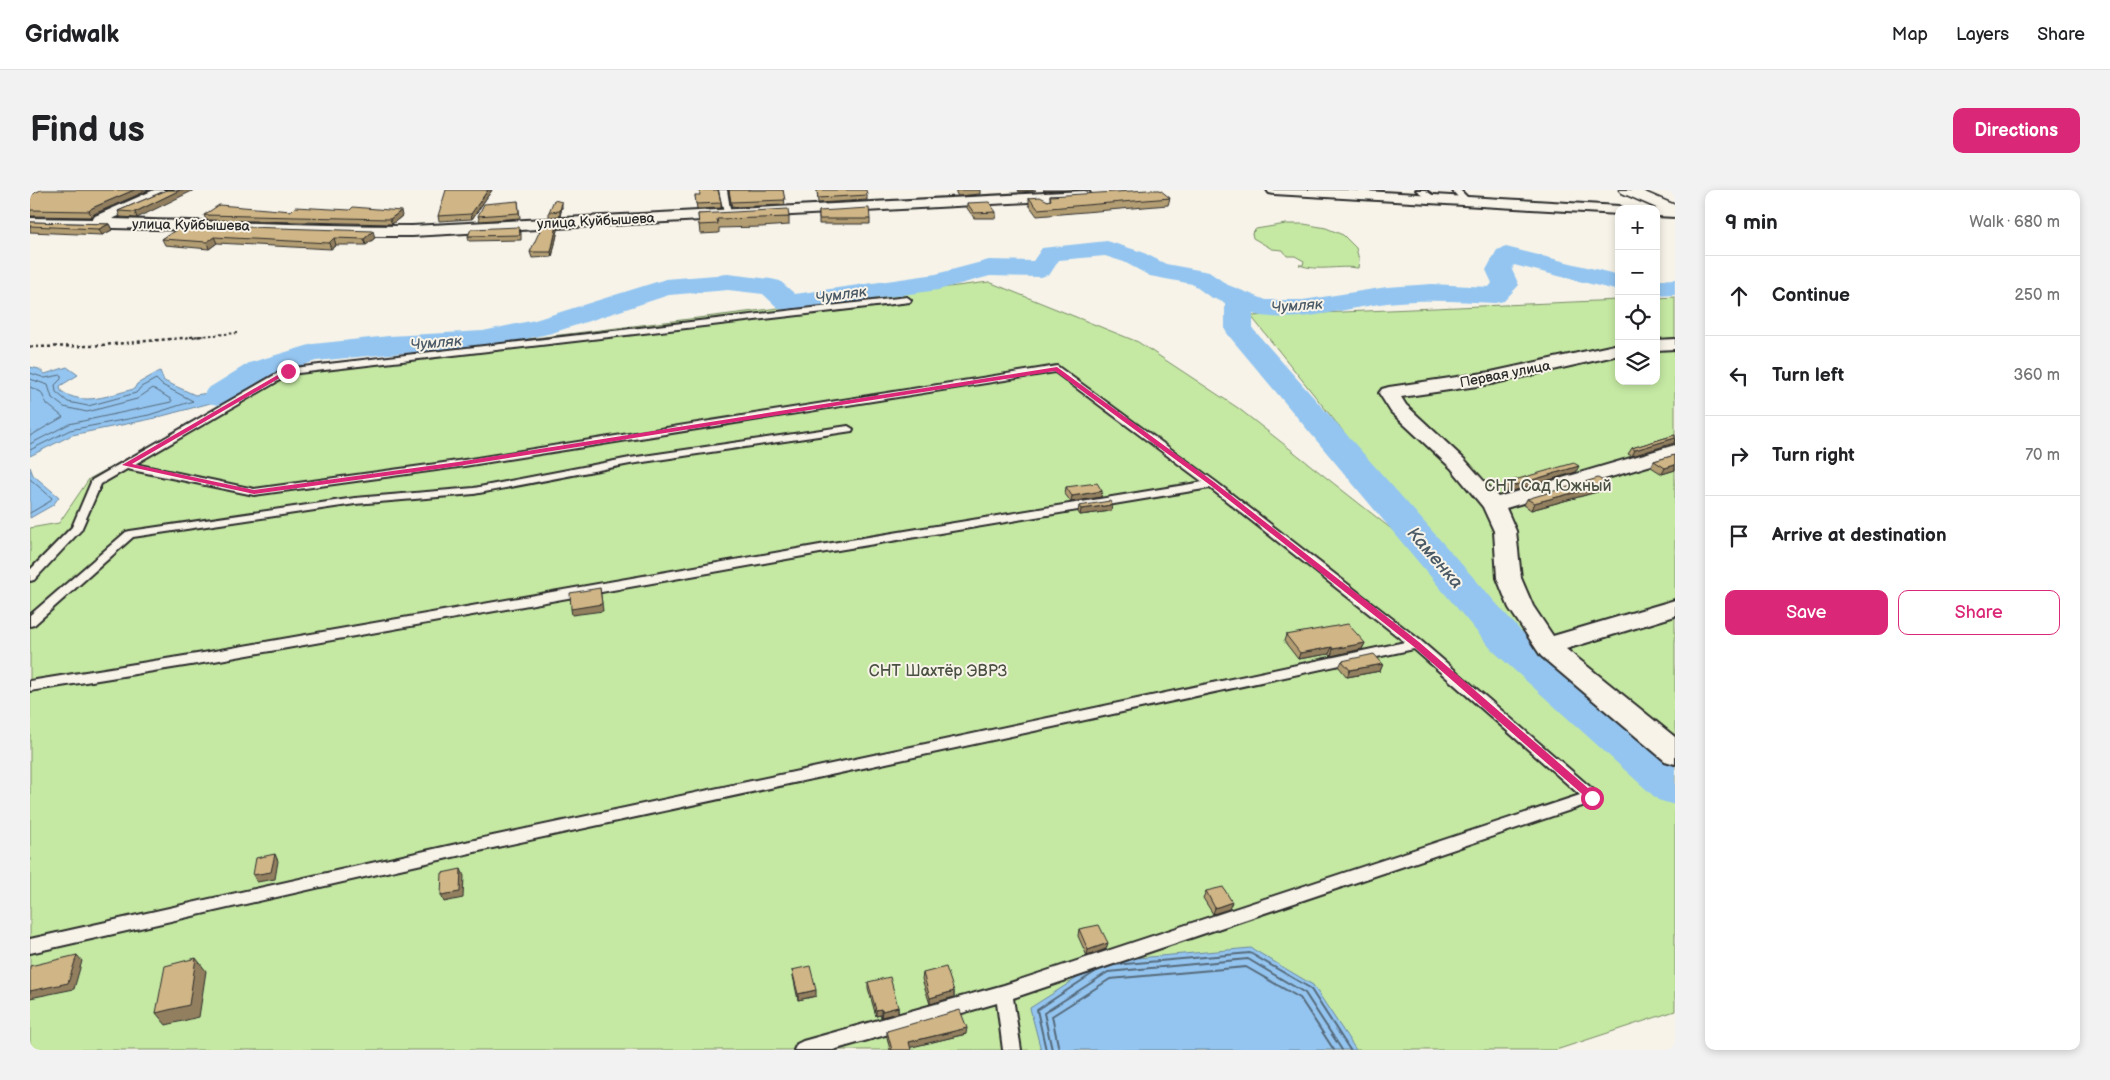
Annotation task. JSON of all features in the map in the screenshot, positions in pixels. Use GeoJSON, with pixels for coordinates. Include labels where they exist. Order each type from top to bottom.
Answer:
{"type":"FeatureCollection","features":[{"type":"Feature","properties":{"kind":"main road"},"geometry":{"type":"LineString","coordinates":[[1627,190],[1675,212]]}},
{"type":"Feature","properties":{"kind":"street"},"geometry":{"type":"LineString","coordinates":[[92,223],[166,190]]}},
{"type":"Feature","properties":{"kind":"street"},"geometry":{"type":"LineString","coordinates":[[1274,190],[1615,210]]}},
{"type":"Feature","properties":{"kind":"street","name":"улица Куйбышева"},"geometry":{"type":"LineString","coordinates":[[30,222],[238,226],[346,231],[412,231],[1102,194]]}},
{"type":"Feature","properties":{"kind":"street"},"geometry":{"type":"LineString","coordinates":[[1660,212],[1675,212]]}},
{"type":"Feature","properties":{"kind":"street"},"geometry":{"type":"LineString","coordinates":[[1660,345],[1675,344]]}},
{"type":"Feature","properties":{"kind":"street","name":"Первая улица"},"geometry":{"type":"LineString","coordinates":[[1493,505],[1458,464],[1398,408],[1389,393],[1491,378],[1615,350]]}},
{"type":"Feature","properties":{"kind":"street"},"geometry":{"type":"LineString","coordinates":[[1675,451],[1493,505],[1505,531],[1508,578],[1521,608],[1548,646],[1557,656],[1675,753]]}},
{"type":"Feature","properties":{"kind":"street"},"geometry":{"type":"LineString","coordinates":[[1548,646],[1675,608]]}},
{"type":"Feature","properties":{"kind":"lane"},"geometry":{"type":"LineString","coordinates":[[723,190],[728,213]]}},
{"type":"Feature","properties":{"kind":"lane"},"geometry":{"type":"LineString","coordinates":[[1420,190],[1434,199]]}},
{"type":"Feature","properties":{"kind":"lane"},"geometry":{"type":"LineString","coordinates":[[1456,190],[1466,201]]}},
{"type":"Feature","properties":{"kind":"lane"},"geometry":{"type":"LineString","coordinates":[[30,577],[77,528],[96,482],[288,371],[907,300]]}},
{"type":"Feature","properties":{"kind":"lane"},"geometry":{"type":"LineString","coordinates":[[125,465],[254,492],[458,464],[1057,368],[1212,484],[1416,644],[1592,798],[1004,993],[803,1050]]}},
{"type":"Feature","properties":{"kind":"lane"},"geometry":{"type":"LineString","coordinates":[[30,622],[130,534],[355,501],[474,491],[630,461],[848,429]]}},
{"type":"Feature","properties":{"kind":"lane"},"geometry":{"type":"LineString","coordinates":[[30,686],[203,658],[820,549],[1212,484]]}},
{"type":"Feature","properties":{"kind":"lane"},"geometry":{"type":"LineString","coordinates":[[30,946],[478,845],[1416,644]]}},
{"type":"Feature","properties":{"kind":"lane"},"geometry":{"type":"LineString","coordinates":[[1004,993],[1012,1050]]}},
{"type":"Feature","properties":{"kind":"path"},"geometry":{"type":"LineString","coordinates":[[30,347],[91,346],[237,332]]}},
{"type":"Feature","properties":{"kind":"green space"},"geometry":{"type":"Polygon","coordinates":[[[1286,224],[1304,224],[1326,228],[1343,235],[1356,248],[1359,260],[1358,268],[1314,268],[1299,265],[1303,265],[1304,261],[1295,256],[1287,256],[1283,250],[1272,249],[1253,238],[1252,233],[1256,229],[1286,224]]]}},
{"type":"Feature","properties":{"kind":"green space","name":"СНТ Шахтёр ЭВРЗ"},"geometry":{"type":"Polygon","coordinates":[[[989,282],[1138,342],[1238,408],[1394,531],[1675,775],[1675,1011],[1556,1050],[30,1050],[30,528],[59,523],[89,479],[293,368],[989,282]]]}},
{"type":"Feature","properties":{"kind":"green space","name":"СНТ Сад Южный"},"geometry":{"type":"Polygon","coordinates":[[[1675,297],[1675,769],[1477,599],[1251,316],[1615,300],[1615,385],[1660,385],[1660,298],[1675,297]]]}},
{"type":"Feature","properties":{"kind":"water"},"geometry":{"type":"Polygon","coordinates":[[[261,363],[266,371],[260,378],[218,401],[151,419],[72,435],[30,456],[30,367],[39,369],[45,374],[67,367],[78,375],[60,386],[61,391],[70,396],[88,399],[134,389],[137,384],[160,371],[164,381],[195,395],[215,392],[239,373],[261,363]]]}},
{"type":"Feature","properties":{"kind":"water"},"geometry":{"type":"Polygon","coordinates":[[[30,467],[33,475],[59,497],[53,505],[30,518],[30,467]]]}},
{"type":"Feature","properties":{"kind":"water"},"geometry":{"type":"Polygon","coordinates":[[[1251,948],[1313,985],[1356,1050],[1041,1050],[1030,1008],[1104,961],[1251,948]]]}},
{"type":"Feature","properties":{"kind":"building"},"geometry":{"type":"Polygon","coordinates":[[[41,190],[134,190],[89,211],[30,210],[30,195],[41,190]]]}},
{"type":"Feature","properties":{"kind":"building"},"geometry":{"type":"Polygon","coordinates":[[[167,190],[180,190],[135,212],[118,211],[167,190]]]}},
{"type":"Feature","properties":{"kind":"building"},"geometry":{"type":"Polygon","coordinates":[[[446,190],[488,190],[471,214],[438,216],[446,190]]]}},
{"type":"Feature","properties":{"kind":"building"},"geometry":{"type":"Polygon","coordinates":[[[699,190],[718,190],[721,203],[696,204],[695,195],[700,195],[699,190]]]}},
{"type":"Feature","properties":{"kind":"building"},"geometry":{"type":"Polygon","coordinates":[[[729,190],[783,190],[785,200],[731,202],[729,190]]]}},
{"type":"Feature","properties":{"kind":"building"},"geometry":{"type":"Polygon","coordinates":[[[817,190],[866,190],[867,195],[818,198],[817,190]]]}},
{"type":"Feature","properties":{"kind":"building"},"geometry":{"type":"Polygon","coordinates":[[[1160,190],[1170,198],[1038,209],[1029,198],[1040,197],[1048,201],[1051,200],[1050,196],[1160,190]]]}},
{"type":"Feature","properties":{"kind":"building"},"geometry":{"type":"Polygon","coordinates":[[[554,200],[562,202],[560,211],[549,212],[554,200]]]}},
{"type":"Feature","properties":{"kind":"building"},"geometry":{"type":"Polygon","coordinates":[[[518,201],[519,213],[478,216],[484,204],[518,201]]]}},
{"type":"Feature","properties":{"kind":"building"},"geometry":{"type":"Polygon","coordinates":[[[989,202],[996,212],[974,213],[967,203],[989,202]]]}},
{"type":"Feature","properties":{"kind":"building"},"geometry":{"type":"Polygon","coordinates":[[[219,205],[291,211],[295,207],[350,210],[353,207],[401,211],[390,219],[204,215],[219,205]]]}},
{"type":"Feature","properties":{"kind":"building"},"geometry":{"type":"Polygon","coordinates":[[[869,208],[870,219],[819,219],[819,211],[869,208]]]}},
{"type":"Feature","properties":{"kind":"building"},"geometry":{"type":"Polygon","coordinates":[[[788,209],[789,217],[717,219],[718,224],[699,225],[698,214],[788,209]]]}},
{"type":"Feature","properties":{"kind":"building"},"geometry":{"type":"Polygon","coordinates":[[[30,222],[109,224],[99,229],[30,226],[30,222]]]}},
{"type":"Feature","properties":{"kind":"building"},"geometry":{"type":"Polygon","coordinates":[[[184,225],[373,231],[364,239],[334,238],[329,243],[214,237],[207,242],[162,239],[184,225]]]}},
{"type":"Feature","properties":{"kind":"building"},"geometry":{"type":"Polygon","coordinates":[[[557,225],[551,252],[530,252],[542,226],[557,225]]]}},
{"type":"Feature","properties":{"kind":"building"},"geometry":{"type":"Polygon","coordinates":[[[519,227],[520,235],[468,236],[471,229],[519,227]]]}},
{"type":"Feature","properties":{"kind":"building"},"geometry":{"type":"Polygon","coordinates":[[[1675,435],[1675,438],[1635,450],[1632,448],[1675,435]]]}},
{"type":"Feature","properties":{"kind":"building"},"geometry":{"type":"Polygon","coordinates":[[[1675,455],[1675,465],[1665,468],[1654,461],[1675,455]]]}},
{"type":"Feature","properties":{"kind":"building"},"geometry":{"type":"Polygon","coordinates":[[[1574,463],[1579,466],[1509,487],[1504,483],[1574,463]]]}},
{"type":"Feature","properties":{"kind":"building"},"geometry":{"type":"Polygon","coordinates":[[[1598,478],[1608,484],[1534,503],[1527,499],[1598,478]]]}},
{"type":"Feature","properties":{"kind":"building"},"geometry":{"type":"Polygon","coordinates":[[[1097,483],[1102,491],[1072,496],[1066,487],[1097,483]]]}},
{"type":"Feature","properties":{"kind":"building"},"geometry":{"type":"Polygon","coordinates":[[[1110,501],[1112,505],[1081,509],[1079,506],[1110,501]]]}},
{"type":"Feature","properties":{"kind":"building"},"geometry":{"type":"Polygon","coordinates":[[[600,588],[602,604],[571,609],[570,593],[600,588]]]}},
{"type":"Feature","properties":{"kind":"building"},"geometry":{"type":"Polygon","coordinates":[[[1348,624],[1365,643],[1300,653],[1286,635],[1348,624]]]}},
{"type":"Feature","properties":{"kind":"building"},"geometry":{"type":"Polygon","coordinates":[[[1374,654],[1383,664],[1350,670],[1342,661],[1374,654]]]}},
{"type":"Feature","properties":{"kind":"building"},"geometry":{"type":"Polygon","coordinates":[[[275,854],[271,872],[253,875],[256,858],[275,854]]]}},
{"type":"Feature","properties":{"kind":"building"},"geometry":{"type":"Polygon","coordinates":[[[461,869],[460,892],[441,895],[442,873],[461,869]]]}},
{"type":"Feature","properties":{"kind":"building"},"geometry":{"type":"Polygon","coordinates":[[[1223,887],[1232,902],[1215,908],[1206,891],[1223,887]]]}},
{"type":"Feature","properties":{"kind":"building"},"geometry":{"type":"Polygon","coordinates":[[[1099,925],[1108,943],[1088,950],[1079,929],[1099,925]]]}},
{"type":"Feature","properties":{"kind":"building"},"geometry":{"type":"Polygon","coordinates":[[[77,955],[68,983],[30,991],[30,966],[77,955]]]}},
{"type":"Feature","properties":{"kind":"building"},"geometry":{"type":"Polygon","coordinates":[[[196,958],[189,1005],[156,1013],[165,966],[196,958]]]}},
{"type":"Feature","properties":{"kind":"building"},"geometry":{"type":"Polygon","coordinates":[[[810,966],[816,990],[798,994],[792,970],[810,966]]]}},
{"type":"Feature","properties":{"kind":"building"},"geometry":{"type":"Polygon","coordinates":[[[946,967],[954,991],[930,998],[923,973],[946,967]]]}},
{"type":"Feature","properties":{"kind":"building"},"geometry":{"type":"Polygon","coordinates":[[[890,977],[898,1007],[882,1011],[881,1009],[876,1010],[868,982],[890,977]]]}},
{"type":"Feature","properties":{"kind":"building"},"geometry":{"type":"Polygon","coordinates":[[[960,1010],[967,1028],[909,1042],[911,1050],[892,1050],[887,1031],[960,1010]]]}},
{"type":"Feature","properties":{"kind":"waterway","name":"Чумляк"},"geometry":{"type":"LineString","coordinates":[[218,396],[260,369],[313,353],[389,345],[483,340],[542,327],[666,287],[728,282],[771,287],[789,303],[938,282],[989,268],[1041,269],[1051,253],[1107,248],[1133,257],[1159,271],[1200,278],[1219,291],[1263,308],[1303,308],[1387,295],[1432,292],[1495,295],[1506,285],[1499,270],[1506,255],[1615,282]]}},
{"type":"Feature","properties":{"kind":"waterway","name":"Чумляк"},"geometry":{"type":"LineString","coordinates":[[1660,288],[1675,287]]}},
{"type":"Feature","properties":{"kind":"waterway","name":"Каменка"},"geometry":{"type":"LineString","coordinates":[[1239,299],[1239,330],[1506,640],[1675,787]]}},
{"type":"Feature","properties":{"kind":"route"},"geometry":{"type":"LineString","coordinates":[[288,371],[125,465],[254,492],[458,464],[1057,368],[1212,484],[1416,644],[1592,798]]}}]}
